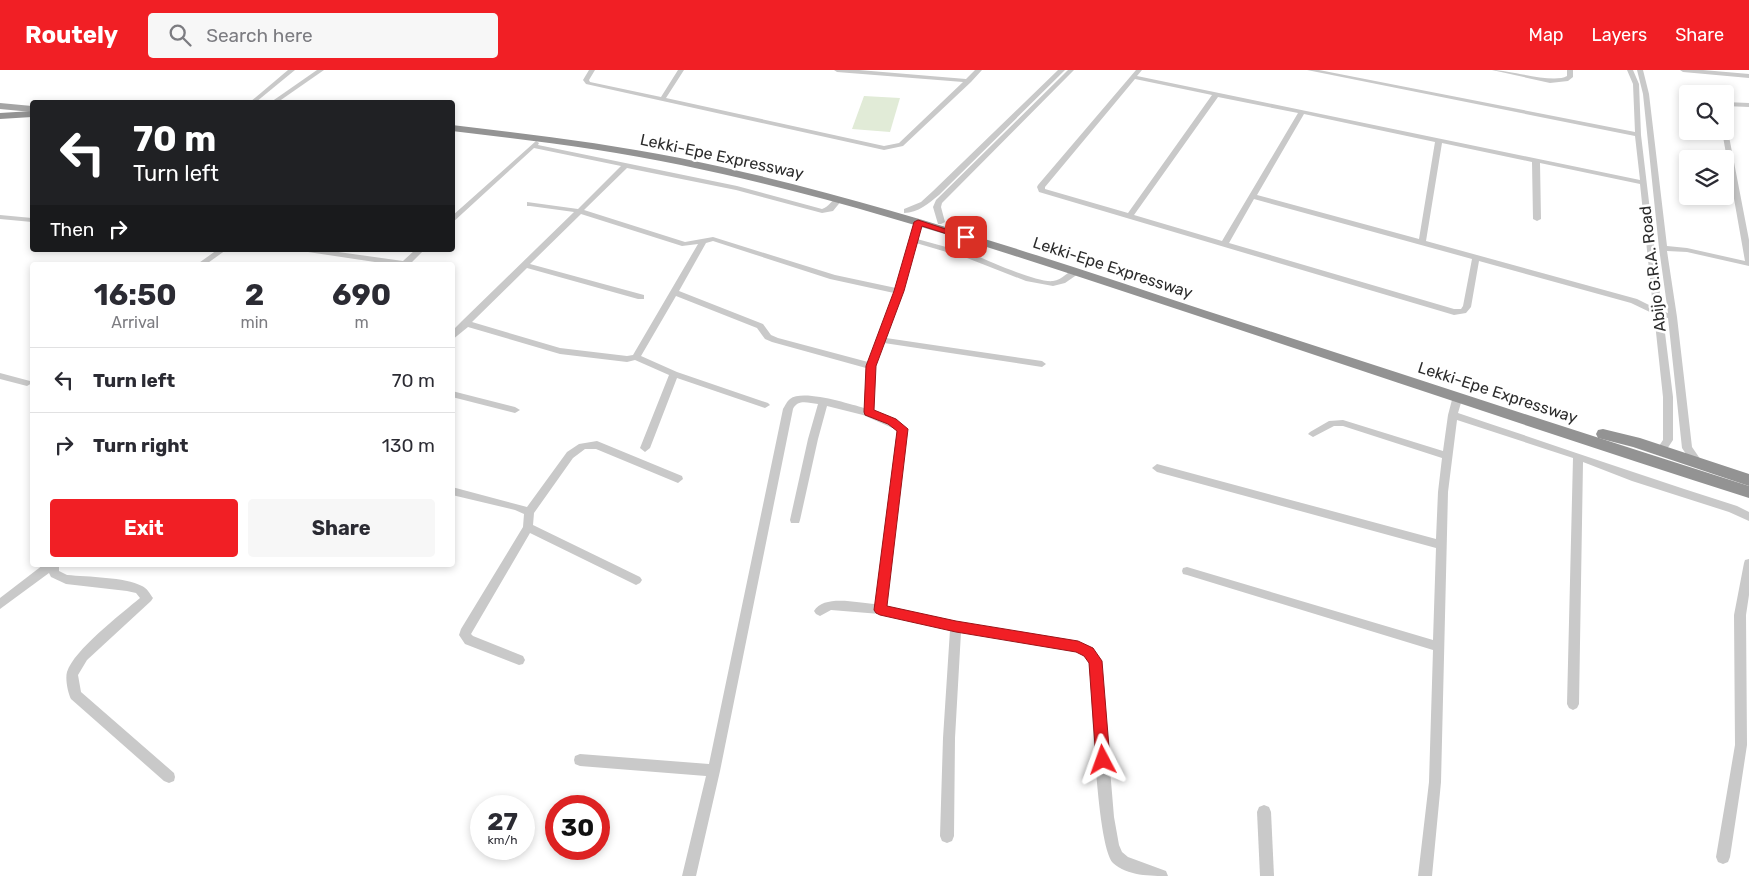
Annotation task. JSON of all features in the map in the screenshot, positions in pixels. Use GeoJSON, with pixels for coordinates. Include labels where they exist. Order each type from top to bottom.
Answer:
{"type":"FeatureCollection","features":[{"type":"Feature","properties":{"kind":"highway"},"geometry":{"type":"LineString","coordinates":[[0,116],[30,114]]}},
{"type":"Feature","properties":{"kind":"highway"},"geometry":{"type":"LineString","coordinates":[[0,122],[30,120]]}},
{"type":"Feature","properties":{"kind":"highway","name":"Lekki-Epe Expressway"},"geometry":{"type":"LineString","coordinates":[[455,122],[583,138],[704,159],[789,179],[907,211],[1749,492]]}},
{"type":"Feature","properties":{"kind":"highway","name":"Lekki-Epe Expressway"},"geometry":{"type":"LineString","coordinates":[[455,128],[569,148],[712,168],[838,200],[918,222],[1075,272],[1418,373],[1584,430],[1635,442],[1660,452],[1749,480]]}},
{"type":"Feature","properties":{"kind":"main road"},"geometry":{"type":"LineString","coordinates":[[0,106],[30,110]]}},
{"type":"Feature","properties":{"kind":"street"},"geometry":{"type":"LineString","coordinates":[[255,100],[292,70]]}},
{"type":"Feature","properties":{"kind":"street"},"geometry":{"type":"LineString","coordinates":[[277,100],[321,70]]}},
{"type":"Feature","properties":{"kind":"street"},"geometry":{"type":"LineString","coordinates":[[592,70],[587,76],[586,80],[588,83],[884,148],[901,145],[979,70]]}},
{"type":"Feature","properties":{"kind":"street"},"geometry":{"type":"LineString","coordinates":[[662,100],[681,70]]}},
{"type":"Feature","properties":{"kind":"street"},"geometry":{"type":"LineString","coordinates":[[837,70],[969,81]]}},
{"type":"Feature","properties":{"kind":"street"},"geometry":{"type":"LineString","coordinates":[[907,211],[924,204],[1062,70]]}},
{"type":"Feature","properties":{"kind":"street"},"geometry":{"type":"LineString","coordinates":[[941,222],[937,207],[940,202],[1071,70]]}},
{"type":"Feature","properties":{"kind":"street"},"geometry":{"type":"LineString","coordinates":[[1139,70],[1041,187],[1048,193],[1454,312],[1463,312],[1467,307],[1476,257]]}},
{"type":"Feature","properties":{"kind":"street"},"geometry":{"type":"LineString","coordinates":[[1310,70],[1638,135]]}},
{"type":"Feature","properties":{"kind":"street"},"geometry":{"type":"LineString","coordinates":[[1495,70],[1559,81],[1570,76],[1570,70]]}},
{"type":"Feature","properties":{"kind":"street","name":"Abijo G.R.A. Road"},"geometry":{"type":"LineString","coordinates":[[1630,70],[1636,84],[1638,135],[1668,397],[1668,440],[1660,452]]}},
{"type":"Feature","properties":{"kind":"street","name":"Abijo G.R.A. Road"},"geometry":{"type":"LineString","coordinates":[[1640,70],[1646,94],[1663,237],[1662,248],[1672,303],[1687,448],[1698,463]]}},
{"type":"Feature","properties":{"kind":"street"},"geometry":{"type":"LineString","coordinates":[[1683,70],[1749,76]]}},
{"type":"Feature","properties":{"kind":"street"},"geometry":{"type":"LineString","coordinates":[[1133,77],[1644,183]]}},
{"type":"Feature","properties":{"kind":"street"},"geometry":{"type":"LineString","coordinates":[[1130,216],[1216,95]]}},
{"type":"Feature","properties":{"kind":"street"},"geometry":{"type":"LineString","coordinates":[[1734,104],[1749,105]]}},
{"type":"Feature","properties":{"kind":"street"},"geometry":{"type":"LineString","coordinates":[[1224,244],[1302,112]]}},
{"type":"Feature","properties":{"kind":"street"},"geometry":{"type":"LineString","coordinates":[[1662,248],[1687,250],[1749,263],[1727,140]]}},
{"type":"Feature","properties":{"kind":"street"},"geometry":{"type":"LineString","coordinates":[[1422,242],[1439,141]]}},
{"type":"Feature","properties":{"kind":"street"},"geometry":{"type":"LineString","coordinates":[[457,213],[536,142]]}},
{"type":"Feature","properties":{"kind":"street"},"geometry":{"type":"LineString","coordinates":[[569,148],[625,166],[737,188],[822,211],[830,209],[838,200]]}},
{"type":"Feature","properties":{"kind":"street"},"geometry":{"type":"LineString","coordinates":[[1536,161],[1537,219]]}},
{"type":"Feature","properties":{"kind":"street"},"geometry":{"type":"LineString","coordinates":[[455,333],[625,166]]}},
{"type":"Feature","properties":{"kind":"street"},"geometry":{"type":"LineString","coordinates":[[1253,196],[1634,301],[1659,313],[1673,316]]}},
{"type":"Feature","properties":{"kind":"street"},"geometry":{"type":"LineString","coordinates":[[530,204],[579,211],[684,244],[694,244],[713,239],[833,277],[899,291]]}},
{"type":"Feature","properties":{"kind":"street"},"geometry":{"type":"LineString","coordinates":[[0,217],[30,220]]}},
{"type":"Feature","properties":{"kind":"street"},"geometry":{"type":"LineString","coordinates":[[869,412],[871,366],[899,291],[918,222]]}},
{"type":"Feature","properties":{"kind":"street"},"geometry":{"type":"LineString","coordinates":[[1663,237],[1687,250]]}},
{"type":"Feature","properties":{"kind":"street"},"geometry":{"type":"LineString","coordinates":[[636,357],[704,240]]}},
{"type":"Feature","properties":{"kind":"street"},"geometry":{"type":"LineString","coordinates":[[913,240],[970,256],[1029,279],[1053,284],[1062,282],[1075,272]]}},
{"type":"Feature","properties":{"kind":"street"},"geometry":{"type":"LineString","coordinates":[[970,256],[981,242]]}},
{"type":"Feature","properties":{"kind":"street"},"geometry":{"type":"LineString","coordinates":[[204,262],[219,252]]}},
{"type":"Feature","properties":{"kind":"street"},"geometry":{"type":"LineString","coordinates":[[322,252],[391,262]]}},
{"type":"Feature","properties":{"kind":"street"},"geometry":{"type":"LineString","coordinates":[[407,262],[418,252]]}},
{"type":"Feature","properties":{"kind":"street"},"geometry":{"type":"LineString","coordinates":[[524,265],[641,297]]}},
{"type":"Feature","properties":{"kind":"street"},"geometry":{"type":"LineString","coordinates":[[674,292],[760,326],[774,340],[871,366]]}},
{"type":"Feature","properties":{"kind":"street"},"geometry":{"type":"LineString","coordinates":[[1634,301],[1658,300],[1672,303]]}},
{"type":"Feature","properties":{"kind":"street"},"geometry":{"type":"LineString","coordinates":[[465,323],[560,351],[627,359],[636,357],[674,374],[765,405]]}},
{"type":"Feature","properties":{"kind":"street"},"geometry":{"type":"LineString","coordinates":[[882,340],[1042,364]]}},
{"type":"Feature","properties":{"kind":"street"},"geometry":{"type":"LineString","coordinates":[[645,448],[674,374]]}},
{"type":"Feature","properties":{"kind":"street"},"geometry":{"type":"LineString","coordinates":[[0,376],[28,383]]}},
{"type":"Feature","properties":{"kind":"street"},"geometry":{"type":"LineString","coordinates":[[455,395],[515,410]]}},
{"type":"Feature","properties":{"kind":"street"},"geometry":{"type":"LineString","coordinates":[[1425,876],[1435,782],[1443,492],[1453,415],[1458,396]]}},
{"type":"Feature","properties":{"kind":"street"},"geometry":{"type":"LineString","coordinates":[[689,876],[714,771],[788,409],[792,402],[798,399],[869,412],[892,422],[902,429],[880,610]]}},
{"type":"Feature","properties":{"kind":"street"},"geometry":{"type":"LineString","coordinates":[[795,520],[823,403]]}},
{"type":"Feature","properties":{"kind":"street"},"geometry":{"type":"LineString","coordinates":[[1453,415],[1733,509],[1749,517]]}},
{"type":"Feature","properties":{"kind":"street"},"geometry":{"type":"LineString","coordinates":[[1313,434],[1332,423],[1343,423],[1447,456]]}},
{"type":"Feature","properties":{"kind":"street"},"geometry":{"type":"LineString","coordinates":[[519,660],[469,640],[465,635],[528,527],[529,512],[570,455],[584,445],[597,445],[678,479]]}},
{"type":"Feature","properties":{"kind":"street"},"geometry":{"type":"LineString","coordinates":[[1573,704],[1578,456]]}},
{"type":"Feature","properties":{"kind":"street"},"geometry":{"type":"LineString","coordinates":[[1157,468],[1442,545]]}},
{"type":"Feature","properties":{"kind":"street"},"geometry":{"type":"LineString","coordinates":[[455,492],[529,512]]}},
{"type":"Feature","properties":{"kind":"street"},"geometry":{"type":"LineString","coordinates":[[528,527],[636,580]]}},
{"type":"Feature","properties":{"kind":"street"},"geometry":{"type":"LineString","coordinates":[[1723,857],[1741,745],[1740,615],[1749,564]]}},
{"type":"Feature","properties":{"kind":"street"},"geometry":{"type":"LineString","coordinates":[[0,604],[49,567]]}},
{"type":"Feature","properties":{"kind":"street"},"geometry":{"type":"LineString","coordinates":[[52,567],[55,574],[66,579],[127,586],[140,590],[147,598],[83,656],[72,674],[75,694],[169,777]]}},
{"type":"Feature","properties":{"kind":"street"},"geometry":{"type":"LineString","coordinates":[[1187,570],[1439,647]]}},
{"type":"Feature","properties":{"kind":"street"},"geometry":{"type":"LineString","coordinates":[[820,612],[829,605],[880,610],[956,626],[1078,647],[1089,652],[1095,661],[1107,817],[1112,845],[1117,857],[1124,862],[1161,876]]}},
{"type":"Feature","properties":{"kind":"street"},"geometry":{"type":"LineString","coordinates":[[947,836],[949,738],[956,626]]}},
{"type":"Feature","properties":{"kind":"street"},"geometry":{"type":"LineString","coordinates":[[580,760],[714,771]]}},
{"type":"Feature","properties":{"kind":"street"},"geometry":{"type":"LineString","coordinates":[[1264,812],[1267,876]]}},
{"type":"Feature","properties":{"kind":"green space"},"geometry":{"type":"Polygon","coordinates":[[[864,96],[900,98],[890,132],[852,129],[864,96]]]}},
{"type":"Feature","properties":{"kind":"route"},"geometry":{"type":"LineString","coordinates":[[966,237],[918,222],[899,291],[871,366],[869,412],[892,422],[902,429],[880,610],[956,626],[1078,647],[1089,652],[1095,661],[1103,760]]}}]}
